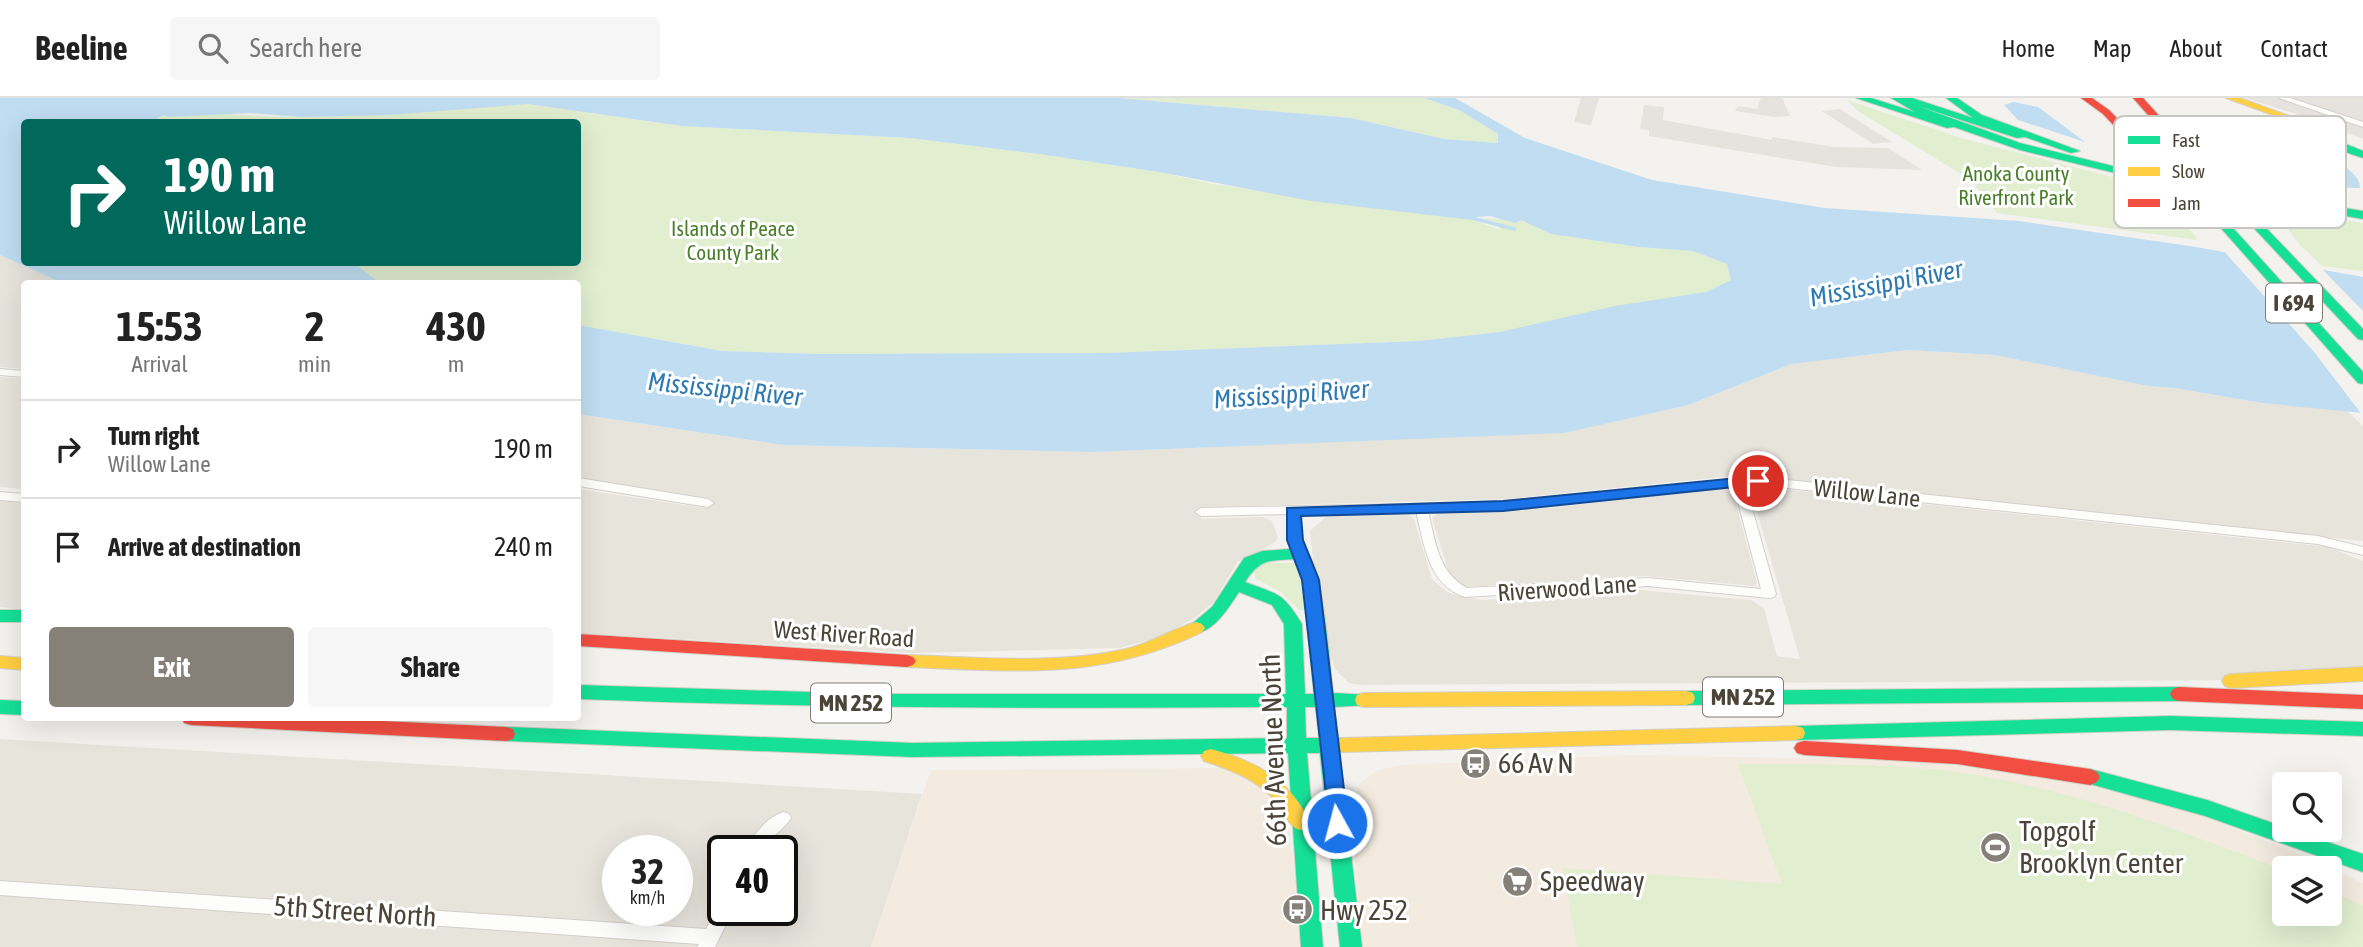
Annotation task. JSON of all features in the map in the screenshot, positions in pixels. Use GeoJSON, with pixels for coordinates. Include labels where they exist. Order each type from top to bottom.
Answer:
{"type":"FeatureCollection","features":[{"type":"Feature","properties":{"kind":"main road"},"geometry":{"type":"LineString","coordinates":[[1861,98],[2024,148],[2114,170]]}},
{"type":"Feature","properties":{"kind":"main road"},"geometry":{"type":"LineString","coordinates":[[1896,98],[1924,113],[2024,148]]}},
{"type":"Feature","properties":{"kind":"main road"},"geometry":{"type":"LineString","coordinates":[[1903,98],[2114,161]]}},
{"type":"Feature","properties":{"kind":"main road"},"geometry":{"type":"LineString","coordinates":[[1951,98],[1979,117],[2074,151]]}},
{"type":"Feature","properties":{"kind":"main road"},"geometry":{"type":"LineString","coordinates":[[2085,98],[2114,119]]}},
{"type":"Feature","properties":{"kind":"main road","name":"I 694"},"geometry":{"type":"LineString","coordinates":[[2112,98],[2126,116]]}},
{"type":"Feature","properties":{"kind":"main road","name":"I 694"},"geometry":{"type":"LineString","coordinates":[[2138,98],[2154,116]]}},
{"type":"Feature","properties":{"kind":"main road"},"geometry":{"type":"LineString","coordinates":[[2231,98],[2280,116]]}},
{"type":"Feature","properties":{"kind":"main road"},"geometry":{"type":"LineString","coordinates":[[2346,140],[2363,146]]}},
{"type":"Feature","properties":{"kind":"main road"},"geometry":{"type":"LineString","coordinates":[[2346,148],[2363,155]]}},
{"type":"Feature","properties":{"kind":"main road","name":"I 694"},"geometry":{"type":"LineString","coordinates":[[2226,228],[2358,375]]}},
{"type":"Feature","properties":{"kind":"main road","name":"I 694"},"geometry":{"type":"LineString","coordinates":[[2261,228],[2363,336]]}},
{"type":"Feature","properties":{"kind":"main road"},"geometry":{"type":"LineString","coordinates":[[2267,228],[2269,236]]}},
{"type":"Feature","properties":{"kind":"main road"},"geometry":{"type":"LineString","coordinates":[[2358,375],[2363,393]]}},
{"type":"Feature","properties":{"kind":"main road"},"geometry":{"type":"LineString","coordinates":[[1237,585],[1246,566],[1255,558],[1302,553]]}},
{"type":"Feature","properties":{"kind":"main road","name":"66th Avenue North"},"geometry":{"type":"LineString","coordinates":[[1302,553],[1311,580],[1351,947]]}},
{"type":"Feature","properties":{"kind":"main road","name":"66th Avenue North"},"geometry":{"type":"LineString","coordinates":[[1237,585],[1277,598],[1287,608],[1293,624],[1301,822],[1312,947]]}},
{"type":"Feature","properties":{"kind":"main road","name":"West River Road"},"geometry":{"type":"LineString","coordinates":[[581,640],[901,661],[1058,664],[1108,661],[1150,650],[1186,635],[1218,611],[1237,585]]}},
{"type":"Feature","properties":{"kind":"main road"},"geometry":{"type":"LineString","coordinates":[[0,616],[21,616]]}},
{"type":"Feature","properties":{"kind":"main road"},"geometry":{"type":"LineString","coordinates":[[0,662],[21,664]]}},
{"type":"Feature","properties":{"kind":"main road"},"geometry":{"type":"LineString","coordinates":[[1892,696],[2363,674]]}},
{"type":"Feature","properties":{"kind":"main road","name":"MN 252"},"geometry":{"type":"LineString","coordinates":[[581,692],[842,703],[1892,696]]}},
{"type":"Feature","properties":{"kind":"main road"},"geometry":{"type":"LineString","coordinates":[[1892,696],[2222,694],[2363,702]]}},
{"type":"Feature","properties":{"kind":"main road"},"geometry":{"type":"LineString","coordinates":[[0,707],[21,708]]}},
{"type":"Feature","properties":{"kind":"main road","name":"MN 252"},"geometry":{"type":"LineString","coordinates":[[249,721],[754,747],[1177,749],[1598,740]]}},
{"type":"Feature","properties":{"kind":"main road"},"geometry":{"type":"LineString","coordinates":[[1598,740],[2144,723],[2256,723],[2363,729]]}},
{"type":"Feature","properties":{"kind":"main road"},"geometry":{"type":"LineString","coordinates":[[1598,740],[1972,758],[2046,768],[2161,795],[2240,818],[2363,863]]}},
{"type":"Feature","properties":{"kind":"main road"},"geometry":{"type":"LineString","coordinates":[[1177,749],[1235,762],[1264,774],[1291,799],[1301,822]]}},
{"type":"Feature","properties":{"kind":"main road"},"geometry":{"type":"LineString","coordinates":[[2161,795],[2282,840],[2363,875]]}},
{"type":"Feature","properties":{"kind":"street"},"geometry":{"type":"LineString","coordinates":[[2283,98],[2336,116]]}},
{"type":"Feature","properties":{"kind":"street"},"geometry":{"type":"LineString","coordinates":[[2346,119],[2363,125]]}},
{"type":"Feature","properties":{"kind":"street"},"geometry":{"type":"LineString","coordinates":[[0,372],[21,374]]}},
{"type":"Feature","properties":{"kind":"street","name":"Willow Lane"},"geometry":{"type":"LineString","coordinates":[[1201,512],[1503,506],[1758,481],[2318,540],[2363,551]]}},
{"type":"Feature","properties":{"kind":"street"},"geometry":{"type":"LineString","coordinates":[[581,482],[708,503]]}},
{"type":"Feature","properties":{"kind":"street","name":"Riverwood Lane"},"geometry":{"type":"LineString","coordinates":[[1421,509],[1438,572],[1452,588],[1465,593],[1648,582],[1769,594],[1741,490],[1734,482]]}},
{"type":"Feature","properties":{"kind":"street"},"geometry":{"type":"LineString","coordinates":[[0,496],[21,498]]}},
{"type":"Feature","properties":{"kind":"street","name":"66th Avenue North"},"geometry":{"type":"LineString","coordinates":[[1293,512],[1295,540],[1302,553]]}},
{"type":"Feature","properties":{"kind":"street"},"geometry":{"type":"LineString","coordinates":[[763,835],[783,818]]}},
{"type":"Feature","properties":{"kind":"street","name":"5th Street North"},"geometry":{"type":"LineString","coordinates":[[0,888],[708,942]]}},
{"type":"Feature","properties":{"kind":"street"},"geometry":{"type":"LineString","coordinates":[[708,942],[716,926]]}},
{"type":"Feature","properties":{"kind":"shaded area"},"geometry":{"type":"Polygon","coordinates":[[[1581,98],[1599,98],[1591,125],[1574,122],[1581,98]]]}},
{"type":"Feature","properties":{"kind":"shaded area"},"geometry":{"type":"Polygon","coordinates":[[[1761,98],[1782,98],[1790,116],[1774,117],[1735,111],[1738,106],[1757,109],[1761,98]]]}},
{"type":"Feature","properties":{"kind":"shaded area"},"geometry":{"type":"Polygon","coordinates":[[[2245,98],[2363,98],[2363,139],[2346,132],[2346,116],[2302,116],[2245,98]]]}},
{"type":"Feature","properties":{"kind":"shaded area"},"geometry":{"type":"Polygon","coordinates":[[[1644,105],[1664,107],[1663,120],[1772,140],[1772,137],[1835,147],[1888,148],[1922,170],[1836,167],[1649,136],[1649,130],[1640,129],[1644,105]]]}},
{"type":"Feature","properties":{"kind":"shaded area"},"geometry":{"type":"Polygon","coordinates":[[[1840,109],[1892,142],[1873,144],[1822,111],[1840,109]]]}},
{"type":"Feature","properties":{"kind":"shaded area"},"geometry":{"type":"Polygon","coordinates":[[[0,255],[55,280],[21,280],[21,369],[0,367],[0,255]]]}},
{"type":"Feature","properties":{"kind":"shaded area"},"geometry":{"type":"Polygon","coordinates":[[[1908,350],[1995,355],[2148,386],[2262,403],[2346,410],[2363,426],[2363,541],[1732,476],[1506,499],[1201,507],[1201,519],[1263,517],[1272,521],[1278,538],[1274,543],[1237,562],[1214,602],[1193,619],[1159,637],[1120,648],[914,653],[581,633],[581,489],[705,508],[712,499],[581,478],[581,414],[784,445],[1093,452],[1564,432],[1688,405],[1791,364],[1908,350]]]}},
{"type":"Feature","properties":{"kind":"shaded area"},"geometry":{"type":"Polygon","coordinates":[[[0,377],[21,379],[21,489],[0,487],[0,377]]]}},
{"type":"Feature","properties":{"kind":"shaded area"},"geometry":{"type":"Polygon","coordinates":[[[1754,486],[2329,547],[2363,561],[2363,673],[2260,680],[1361,685],[1349,683],[1335,669],[1320,623],[1310,531],[1326,517],[1344,515],[1410,515],[1414,519],[1432,579],[1447,592],[1459,596],[1482,600],[1639,590],[1751,600],[1764,609],[1777,656],[1800,659],[1751,491],[1754,486]]]}},
{"type":"Feature","properties":{"kind":"shaded area"},"geometry":{"type":"Polygon","coordinates":[[[1723,488],[1734,496],[1757,583],[1755,586],[1645,576],[1462,587],[1450,576],[1432,518],[1437,513],[1549,508],[1723,488]]]}},
{"type":"Feature","properties":{"kind":"shaded area"},"geometry":{"type":"Polygon","coordinates":[[[0,501],[21,503],[21,610],[0,607],[0,501]]]}},
{"type":"Feature","properties":{"kind":"shaded area"},"geometry":{"type":"Polygon","coordinates":[[[0,739],[922,794],[871,947],[0,947],[0,739]]]}},
{"type":"Feature","properties":{"kind":"shaded area"},"geometry":{"type":"Polygon","coordinates":[[[1633,755],[1904,760],[2037,774],[2172,805],[2303,856],[2272,856],[2272,926],[2342,926],[2342,874],[2363,883],[2363,947],[1362,947],[1351,805],[1360,783],[1378,770],[1401,765],[1633,755]]]}},
{"type":"Feature","properties":{"kind":"shaded area"},"geometry":{"type":"Polygon","coordinates":[[[1228,768],[1287,805],[1302,947],[871,947],[931,770],[1228,768]]]}},
{"type":"Feature","properties":{"kind":"green space"},"geometry":{"type":"Polygon","coordinates":[[[1119,98],[1424,98],[1459,110],[1498,134],[1498,143],[1444,139],[1351,118],[1119,98]]]}},
{"type":"Feature","properties":{"kind":"green space","name":"Anoka County Riverfront Park"},"geometry":{"type":"Polygon","coordinates":[[[1847,100],[1965,139],[2114,177],[2114,228],[2189,228],[2198,240],[1997,213],[1971,180],[1858,111],[1847,100]]]}},
{"type":"Feature","properties":{"kind":"green space","name":"Islands of Peace County Park"},"geometry":{"type":"Polygon","coordinates":[[[528,104],[682,126],[910,138],[1039,154],[1159,172],[1213,184],[1472,220],[1501,230],[1496,222],[1474,218],[1520,220],[1551,234],[1639,247],[1693,251],[1727,264],[1732,280],[1706,292],[1500,332],[1419,341],[1106,353],[819,354],[722,351],[581,326],[581,280],[376,280],[358,266],[581,266],[581,119],[157,118],[165,115],[169,117],[202,114],[331,117],[528,104]]]}},
{"type":"Feature","properties":{"kind":"green space"},"geometry":{"type":"Polygon","coordinates":[[[2346,220],[2363,223],[2363,271],[2322,266],[2287,228],[2346,228],[2346,220]]]}},
{"type":"Feature","properties":{"kind":"green space"},"geometry":{"type":"Polygon","coordinates":[[[1266,563],[1293,563],[1299,567],[1306,610],[1299,610],[1281,592],[1255,578],[1254,570],[1266,563]]]}},
{"type":"Feature","properties":{"kind":"green space","name":"Topgolf Brooklyn Center"},"geometry":{"type":"Polygon","coordinates":[[[1738,764],[1934,769],[2004,780],[2085,800],[2166,826],[2272,866],[2272,926],[2342,926],[2342,896],[2363,906],[2363,947],[1577,947],[1563,868],[1782,884],[1738,764]]]}},
{"type":"Feature","properties":{"kind":"water","name":"Mississippi River"},"geometry":{"type":"Polygon","coordinates":[[[0,98],[1119,98],[1351,118],[1444,139],[1498,143],[1498,134],[1459,110],[1424,98],[1455,98],[1525,138],[1652,180],[1825,208],[2019,221],[2196,247],[2363,277],[2363,413],[2262,403],[2148,386],[1995,355],[1908,350],[1791,364],[1688,405],[1564,433],[1093,452],[784,445],[581,414],[581,326],[722,351],[819,354],[1106,353],[1419,341],[1500,332],[1615,306],[1706,292],[1731,280],[1727,264],[1693,251],[1639,247],[1551,234],[1521,220],[1515,223],[1490,216],[1475,217],[1517,228],[1515,231],[1472,220],[1311,201],[1159,172],[1039,154],[910,138],[682,126],[528,104],[389,115],[302,117],[251,113],[165,115],[157,118],[159,119],[21,119],[21,264],[0,255],[0,98]]]}},
{"type":"Feature","properties":{"kind":"water"},"geometry":{"type":"Polygon","coordinates":[[[2014,102],[2038,107],[2085,142],[2018,120],[2004,105],[2014,102]]]}},
{"type":"Feature","properties":{"kind":"water"},"geometry":{"type":"Polygon","coordinates":[[[2346,168],[2358,180],[2360,188],[2346,188],[2346,168]]]}},
{"type":"Feature","properties":{"kind":"water"},"geometry":{"type":"Polygon","coordinates":[[[24,266],[358,266],[376,280],[55,280],[24,266]]]}},
{"type":"Feature","properties":{"kind":"pier"},"geometry":{"type":"Polygon","coordinates":[[[2222,249],[2318,265],[2363,311],[2363,416],[2315,353],[2222,249]]]}},
{"type":"Feature","properties":{"kind":"traffic: fast"},"geometry":{"type":"LineString","coordinates":[[1861,98],[1950,126]]}},
{"type":"Feature","properties":{"kind":"traffic: fast"},"geometry":{"type":"LineString","coordinates":[[1896,98],[1924,113],[2024,148]]}},
{"type":"Feature","properties":{"kind":"traffic: fast"},"geometry":{"type":"LineString","coordinates":[[1903,98],[2021,136]]}},
{"type":"Feature","properties":{"kind":"traffic: fast"},"geometry":{"type":"LineString","coordinates":[[1951,98],[1979,117],[2075,151]]}},
{"type":"Feature","properties":{"kind":"traffic: fast"},"geometry":{"type":"LineString","coordinates":[[2007,143],[2114,169]]}},
{"type":"Feature","properties":{"kind":"traffic: fast"},"geometry":{"type":"LineString","coordinates":[[2346,148],[2363,155]]}},
{"type":"Feature","properties":{"kind":"traffic: fast"},"geometry":{"type":"LineString","coordinates":[[2346,212],[2363,214]]}},
{"type":"Feature","properties":{"kind":"traffic: fast"},"geometry":{"type":"LineString","coordinates":[[2346,213],[2363,216]]}},
{"type":"Feature","properties":{"kind":"traffic: fast"},"geometry":{"type":"LineString","coordinates":[[2227,228],[2363,380]]}},
{"type":"Feature","properties":{"kind":"traffic: fast"},"geometry":{"type":"LineString","coordinates":[[2260,228],[2363,336]]}},
{"type":"Feature","properties":{"kind":"traffic: fast"},"geometry":{"type":"LineString","coordinates":[[1196,628],[1218,611],[1250,562],[1262,556],[1302,553],[1311,580],[1351,947]]}},
{"type":"Feature","properties":{"kind":"traffic: fast"},"geometry":{"type":"LineString","coordinates":[[1237,585],[1278,601],[1293,624],[1299,798],[1312,947]]}},
{"type":"Feature","properties":{"kind":"traffic: fast"},"geometry":{"type":"LineString","coordinates":[[0,616],[21,616]]}},
{"type":"Feature","properties":{"kind":"traffic: fast"},"geometry":{"type":"LineString","coordinates":[[581,692],[1069,702],[1364,700]]}},
{"type":"Feature","properties":{"kind":"traffic: fast"},"geometry":{"type":"LineString","coordinates":[[1686,698],[2179,694]]}},
{"type":"Feature","properties":{"kind":"traffic: fast"},"geometry":{"type":"LineString","coordinates":[[0,707],[21,708]]}},
{"type":"Feature","properties":{"kind":"traffic: fast"},"geometry":{"type":"LineString","coordinates":[[1796,733],[2170,723],[2363,729]]}},
{"type":"Feature","properties":{"kind":"traffic: fast"},"geometry":{"type":"LineString","coordinates":[[506,734],[912,750],[1343,745]]}},
{"type":"Feature","properties":{"kind":"traffic: fast"},"geometry":{"type":"LineString","coordinates":[[2090,777],[2207,808],[2363,863]]}},
{"type":"Feature","properties":{"kind":"traffic: slow"},"geometry":{"type":"LineString","coordinates":[[2231,98],[2284,116]]}},
{"type":"Feature","properties":{"kind":"traffic: slow"},"geometry":{"type":"LineString","coordinates":[[907,661],[1018,665],[1092,661],[1128,655],[1162,644],[1196,628]]}},
{"type":"Feature","properties":{"kind":"traffic: slow"},"geometry":{"type":"LineString","coordinates":[[0,662],[21,664]]}},
{"type":"Feature","properties":{"kind":"traffic: slow"},"geometry":{"type":"LineString","coordinates":[[2231,681],[2363,674]]}},
{"type":"Feature","properties":{"kind":"traffic: slow"},"geometry":{"type":"LineString","coordinates":[[1364,700],[1686,698]]}},
{"type":"Feature","properties":{"kind":"traffic: slow"},"geometry":{"type":"LineString","coordinates":[[1343,745],[1796,733]]}},
{"type":"Feature","properties":{"kind":"traffic: slow"},"geometry":{"type":"LineString","coordinates":[[1211,756],[1240,765],[1265,779],[1285,797],[1301,823]]}},
{"type":"Feature","properties":{"kind":"traffic: jam"},"geometry":{"type":"LineString","coordinates":[[2086,98],[2114,120]]}},
{"type":"Feature","properties":{"kind":"traffic: jam"},"geometry":{"type":"LineString","coordinates":[[2138,98],[2154,116]]}},
{"type":"Feature","properties":{"kind":"traffic: jam"},"geometry":{"type":"LineString","coordinates":[[581,640],[907,661]]}},
{"type":"Feature","properties":{"kind":"traffic: jam"},"geometry":{"type":"LineString","coordinates":[[2179,694],[2363,702]]}},
{"type":"Feature","properties":{"kind":"traffic: jam"},"geometry":{"type":"LineString","coordinates":[[250,721],[506,734]]}},
{"type":"Feature","properties":{"kind":"traffic: jam"},"geometry":{"type":"LineString","coordinates":[[1804,748],[1957,757],[2090,777]]}},
{"type":"Feature","properties":{"kind":"place","name":"66 Av N"},"geometry":{"type":"Point","coordinates":[1475,763]}},
{"type":"Feature","properties":{"kind":"place","name":"Topgolf Brooklyn Center"},"geometry":{"type":"Point","coordinates":[1996,847]}},
{"type":"Feature","properties":{"kind":"place","name":"Speedway"},"geometry":{"type":"Point","coordinates":[1517,881]}},
{"type":"Feature","properties":{"kind":"place","name":"Hwy 252"},"geometry":{"type":"Point","coordinates":[1297,910]}},
{"type":"Feature","properties":{"kind":"route"},"geometry":{"type":"LineString","coordinates":[[1337,823],[1311,580],[1295,540],[1293,512],[1503,506],[1758,481]]}}]}
